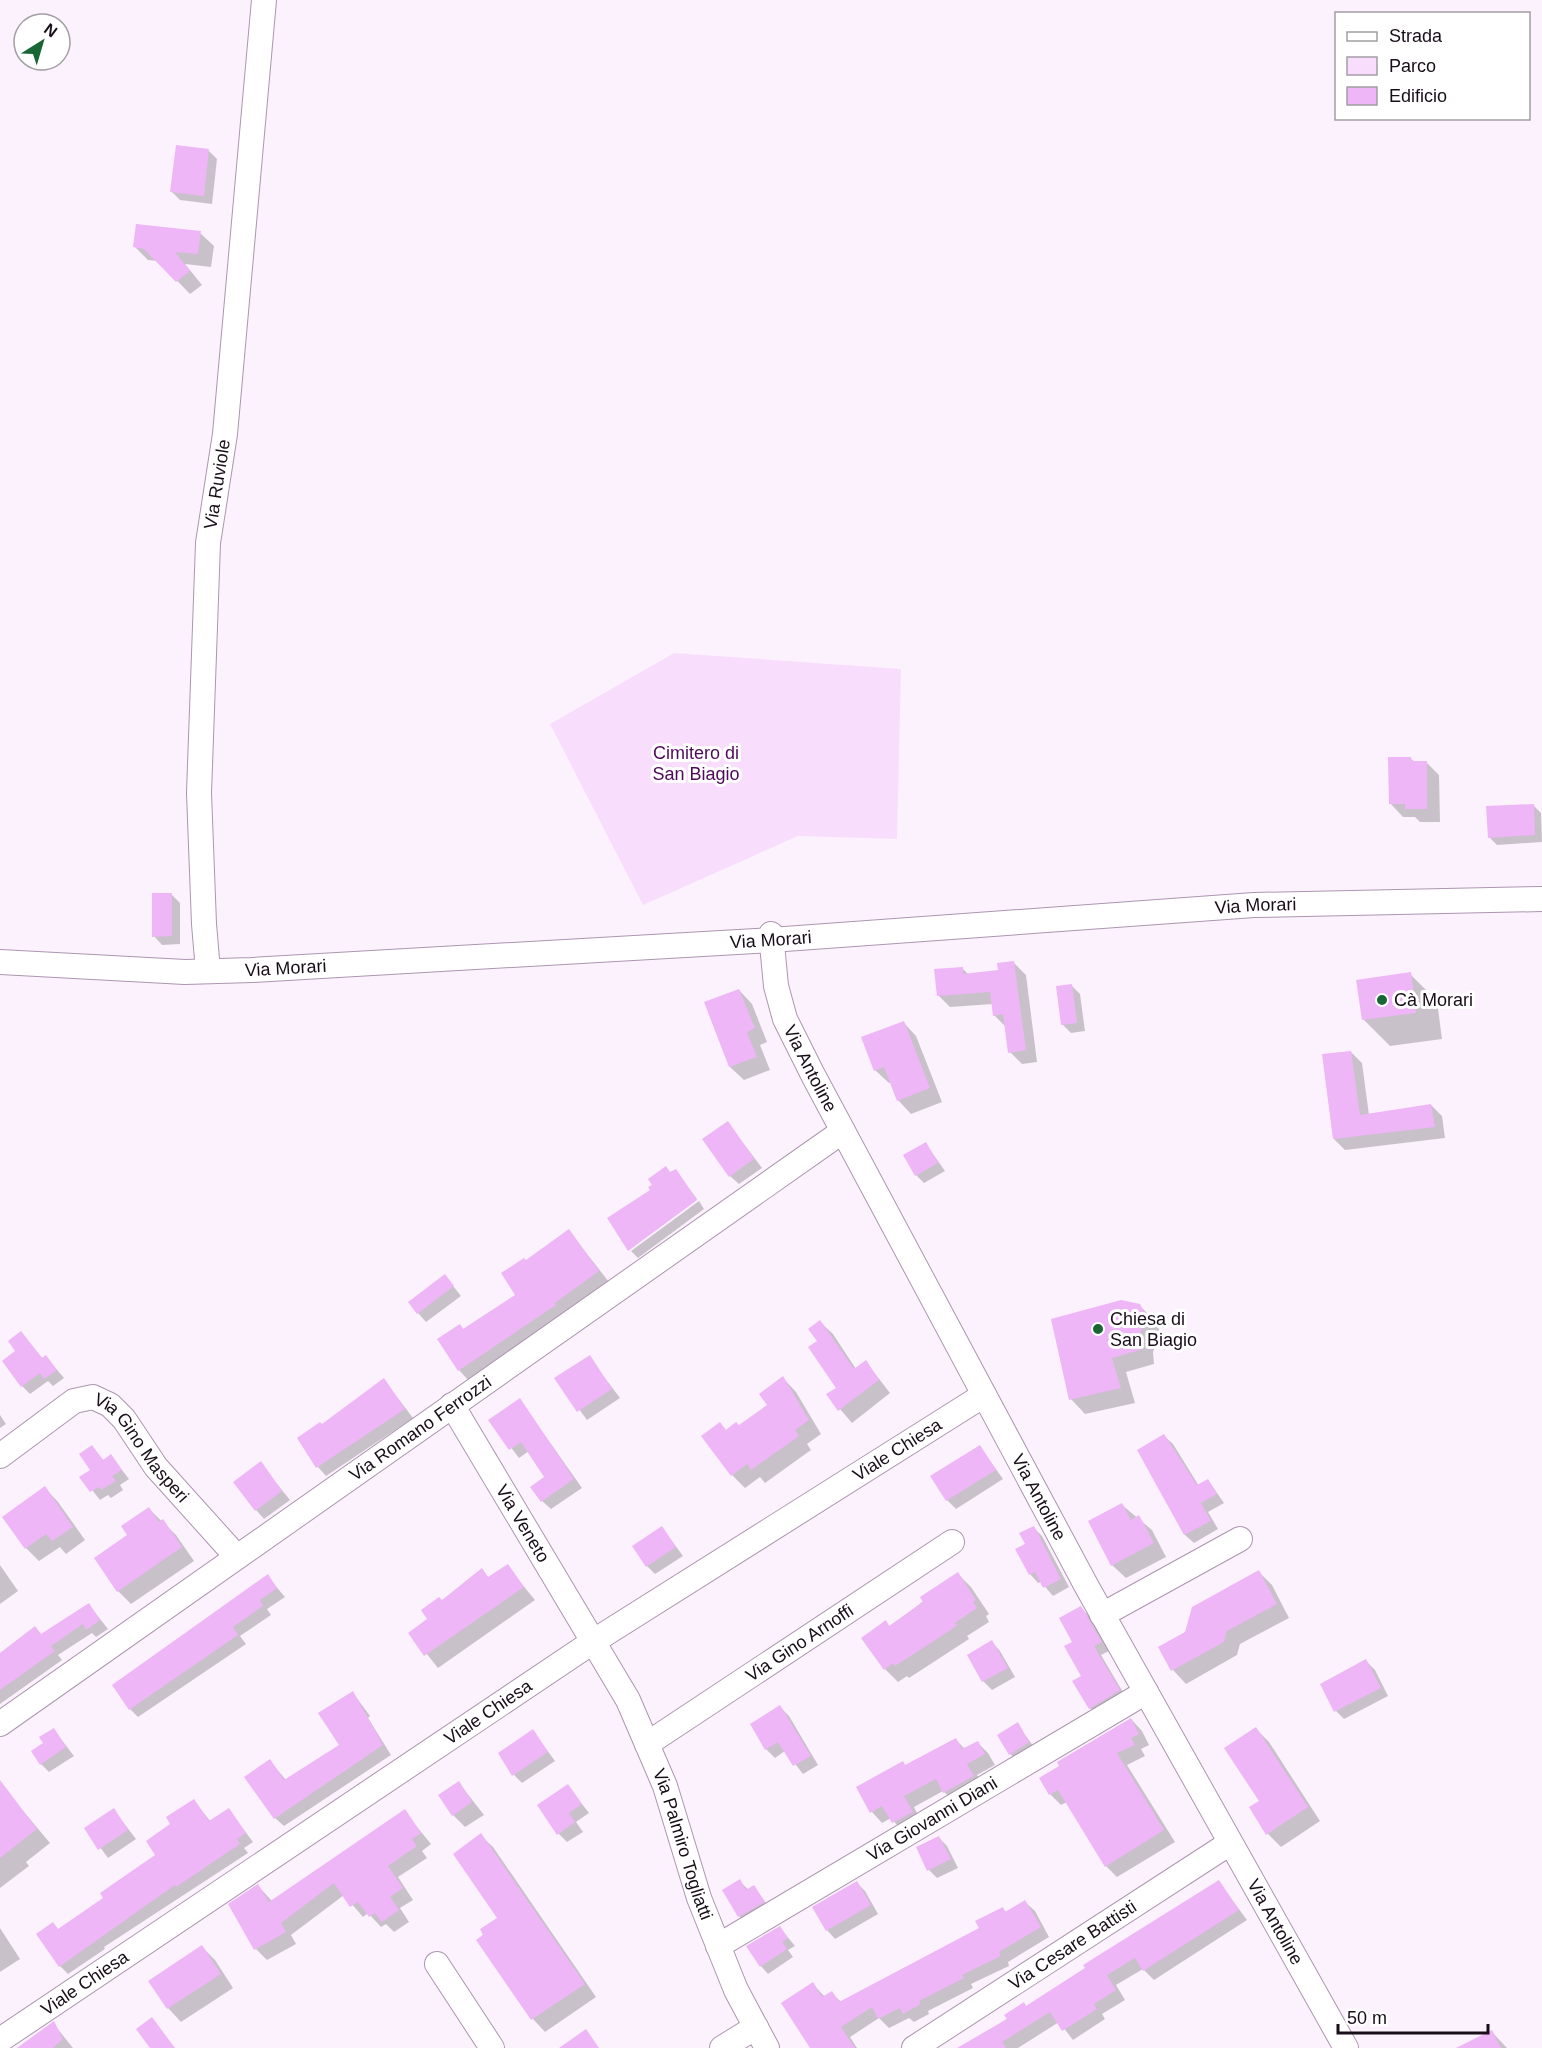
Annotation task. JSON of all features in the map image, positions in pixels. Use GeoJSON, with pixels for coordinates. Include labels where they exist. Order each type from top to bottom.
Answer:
{"type":"FeatureCollection","features":[{"type":"Feature","properties":{"kind":"street","name":"Via Ruviole"},"geometry":{"type":"LineString","coordinates":[[208,971],[199,793],[208,543],[225,434],[264,0]]}},
{"type":"Feature","properties":{"kind":"street","name":"Via Morari"},"geometry":{"type":"LineString","coordinates":[[0,962],[208,971],[1242,906],[1542,899]]}},
{"type":"Feature","properties":{"kind":"street","name":"Via Antoline"},"geometry":{"type":"LineString","coordinates":[[771,937],[776,986],[785,1019],[1102,1615],[1346,2048]]}},
{"type":"Feature","properties":{"kind":"street","name":"Via Romano Ferrozzi"},"geometry":{"type":"LineString","coordinates":[[0,1724],[843,1131]]}},
{"type":"Feature","properties":{"kind":"street","name":"Viale Chiesa"},"geometry":{"type":"LineString","coordinates":[[0,2040],[594,1641],[984,1395]]}},
{"type":"Feature","properties":{"kind":"street","name":"Via Gino Masperi"},"geometry":{"type":"LineString","coordinates":[[0,1455],[74,1401],[93,1397],[110,1405],[124,1419],[156,1467],[237,1557]]}},
{"type":"Feature","properties":{"kind":"street","name":"Via Veneto"},"geometry":{"type":"LineString","coordinates":[[452,1405],[594,1641]]}},
{"type":"Feature","properties":{"kind":"street"},"geometry":{"type":"LineString","coordinates":[[1102,1615],[1240,1539]]}},
{"type":"Feature","properties":{"kind":"street","name":"Via Gino Arnoffi"},"geometry":{"type":"LineString","coordinates":[[647,1744],[952,1542]]}},
{"type":"Feature","properties":{"kind":"street","name":"Via Palmiro Togliatti"},"geometry":{"type":"LineString","coordinates":[[594,1641],[628,1700],[665,1786],[699,1898],[736,1990],[767,2048]]}},
{"type":"Feature","properties":{"kind":"street","name":"Via Giovanni Diani"},"geometry":{"type":"LineString","coordinates":[[718,1946],[1146,1692]]}},
{"type":"Feature","properties":{"kind":"street","name":"Via Cesare Battisti"},"geometry":{"type":"LineString","coordinates":[[914,2048],[1230,1843]]}},
{"type":"Feature","properties":{"kind":"street"},"geometry":{"type":"LineString","coordinates":[[437,1964],[492,2048]]}},
{"type":"Feature","properties":{"kind":"street"},"geometry":{"type":"LineString","coordinates":[[722,2048],[756,2027]]}},
{"type":"Feature","properties":{"kind":"green space","name":"Cimitero di San Biagio"},"geometry":{"type":"Polygon","coordinates":[[[674,653],[901,669],[897,839],[798,836],[643,905],[550,724],[674,653]]]}},
{"type":"Feature","properties":{"kind":"building"},"geometry":{"type":"Polygon","coordinates":[[[176,145],[209,149],[204,196],[170,192],[176,145]]]}},
{"type":"Feature","properties":{"kind":"building"},"geometry":{"type":"Polygon","coordinates":[[[136,224],[201,231],[198,254],[175,252],[190,271],[176,282],[144,249],[133,247],[136,224]]]}},
{"type":"Feature","properties":{"kind":"building"},"geometry":{"type":"Polygon","coordinates":[[[1388,757],[1411,757],[1412,761],[1427,761],[1427,809],[1405,809],[1405,804],[1389,804],[1388,757]]]}},
{"type":"Feature","properties":{"kind":"building"},"geometry":{"type":"Polygon","coordinates":[[[1534,804],[1535,835],[1488,838],[1486,806],[1534,804]]]}},
{"type":"Feature","properties":{"kind":"building"},"geometry":{"type":"Polygon","coordinates":[[[152,893],[172,893],[172,936],[152,937],[152,893]]]}},
{"type":"Feature","properties":{"kind":"building"},"geometry":{"type":"Polygon","coordinates":[[[1014,961],[1026,1050],[1008,1053],[1003,1014],[993,1016],[990,992],[937,996],[934,969],[963,967],[963,974],[998,970],[997,963],[1014,961]]]}},
{"type":"Feature","properties":{"kind":"building"},"geometry":{"type":"Polygon","coordinates":[[[1411,972],[1416,1013],[1362,1020],[1356,980],[1411,972]]]}},
{"type":"Feature","properties":{"kind":"building"},"geometry":{"type":"Polygon","coordinates":[[[1072,984],[1077,1023],[1061,1025],[1056,986],[1072,984]]]}},
{"type":"Feature","properties":{"kind":"building"},"geometry":{"type":"Polygon","coordinates":[[[739,989],[755,1028],[747,1032],[757,1057],[729,1067],[704,1002],[739,989]]]}},
{"type":"Feature","properties":{"kind":"building"},"geometry":{"type":"Polygon","coordinates":[[[904,1021],[930,1088],[897,1101],[884,1067],[874,1071],[861,1037],[904,1021]]]}},
{"type":"Feature","properties":{"kind":"building"},"geometry":{"type":"Polygon","coordinates":[[[1351,1051],[1360,1115],[1431,1104],[1435,1127],[1333,1139],[1322,1054],[1351,1051]]]}},
{"type":"Feature","properties":{"kind":"building"},"geometry":{"type":"Polygon","coordinates":[[[728,1121],[754,1159],[729,1177],[702,1139],[728,1121]]]}},
{"type":"Feature","properties":{"kind":"building"},"geometry":{"type":"Polygon","coordinates":[[[926,1142],[938,1163],[915,1176],[903,1155],[926,1142]]]}},
{"type":"Feature","properties":{"kind":"building"},"geometry":{"type":"Polygon","coordinates":[[[666,1166],[670,1172],[676,1169],[697,1200],[628,1251],[607,1218],[650,1190],[648,1187],[652,1185],[648,1179],[666,1166]]]}},
{"type":"Feature","properties":{"kind":"building"},"geometry":{"type":"Polygon","coordinates":[[[569,1229],[599,1271],[555,1303],[556,1305],[458,1371],[437,1339],[460,1324],[463,1329],[515,1295],[501,1273],[524,1258],[526,1260],[569,1229]]]}},
{"type":"Feature","properties":{"kind":"building"},"geometry":{"type":"Polygon","coordinates":[[[445,1274],[454,1286],[417,1314],[408,1302],[445,1274]]]}},
{"type":"Feature","properties":{"kind":"building","name":"Chiesa di San Biagio"},"geometry":{"type":"Polygon","coordinates":[[[1121,1300],[1140,1304],[1146,1316],[1139,1336],[1140,1350],[1112,1358],[1121,1388],[1069,1400],[1051,1319],[1121,1300]]]}},
{"type":"Feature","properties":{"kind":"building"},"geometry":{"type":"Polygon","coordinates":[[[820,1320],[854,1369],[866,1360],[879,1380],[838,1411],[826,1394],[836,1388],[808,1347],[817,1341],[808,1329],[820,1320]]]}},
{"type":"Feature","properties":{"kind":"building"},"geometry":{"type":"Polygon","coordinates":[[[21,1331],[42,1358],[46,1355],[57,1370],[44,1379],[40,1373],[21,1387],[2,1361],[15,1351],[8,1341],[21,1331]]]}},
{"type":"Feature","properties":{"kind":"building"},"geometry":{"type":"Polygon","coordinates":[[[590,1355],[612,1389],[577,1412],[554,1378],[590,1355]]]}},
{"type":"Feature","properties":{"kind":"building"},"geometry":{"type":"Polygon","coordinates":[[[783,1376],[809,1420],[795,1430],[799,1436],[751,1470],[747,1464],[731,1476],[701,1436],[720,1422],[726,1430],[736,1422],[739,1425],[767,1405],[759,1394],[783,1376]]]}},
{"type":"Feature","properties":{"kind":"building"},"geometry":{"type":"Polygon","coordinates":[[[384,1378],[405,1409],[316,1468],[297,1438],[320,1422],[322,1424],[384,1378]]]}},
{"type":"Feature","properties":{"kind":"building"},"geometry":{"type":"Polygon","coordinates":[[[520,1398],[574,1479],[541,1502],[530,1487],[544,1477],[521,1442],[509,1450],[488,1420],[520,1398]]]}},
{"type":"Feature","properties":{"kind":"building"},"geometry":{"type":"Polygon","coordinates":[[[1164,1434],[1197,1485],[1208,1479],[1217,1494],[1201,1503],[1211,1521],[1184,1535],[1137,1450],[1164,1434]]]}},
{"type":"Feature","properties":{"kind":"building"},"geometry":{"type":"Polygon","coordinates":[[[92,1445],[103,1460],[111,1454],[122,1470],[112,1476],[116,1481],[101,1490],[99,1487],[90,1492],[79,1477],[90,1470],[79,1454],[92,1445]]]}},
{"type":"Feature","properties":{"kind":"building"},"geometry":{"type":"Polygon","coordinates":[[[980,1445],[996,1470],[946,1501],[930,1476],[980,1445]]]}},
{"type":"Feature","properties":{"kind":"building"},"geometry":{"type":"Polygon","coordinates":[[[261,1461],[282,1491],[255,1511],[233,1482],[261,1461]]]}},
{"type":"Feature","properties":{"kind":"building"},"geometry":{"type":"Polygon","coordinates":[[[45,1486],[73,1527],[52,1541],[46,1534],[25,1549],[2,1517],[45,1486]]]}},
{"type":"Feature","properties":{"kind":"building"},"geometry":{"type":"Polygon","coordinates":[[[1122,1503],[1131,1520],[1139,1515],[1154,1543],[1111,1566],[1088,1521],[1122,1503]]]}},
{"type":"Feature","properties":{"kind":"building"},"geometry":{"type":"Polygon","coordinates":[[[149,1507],[159,1522],[163,1519],[182,1547],[117,1592],[94,1558],[127,1535],[121,1526],[149,1507]]]}},
{"type":"Feature","properties":{"kind":"building"},"geometry":{"type":"Polygon","coordinates":[[[662,1526],[676,1547],[646,1567],[632,1546],[662,1526]]]}},
{"type":"Feature","properties":{"kind":"building"},"geometry":{"type":"Polygon","coordinates":[[[1034,1526],[1061,1579],[1043,1588],[1035,1572],[1029,1575],[1015,1549],[1025,1544],[1019,1533],[1034,1526]]]}},
{"type":"Feature","properties":{"kind":"building"},"geometry":{"type":"Polygon","coordinates":[[[508,1564],[524,1587],[424,1656],[408,1633],[427,1619],[421,1610],[439,1597],[442,1600],[482,1568],[488,1577],[508,1564]]]}},
{"type":"Feature","properties":{"kind":"building"},"geometry":{"type":"Polygon","coordinates":[[[1259,1570],[1277,1604],[1227,1631],[1224,1642],[1171,1671],[1158,1647],[1185,1632],[1192,1607],[1259,1570]]]}},
{"type":"Feature","properties":{"kind":"building"},"geometry":{"type":"Polygon","coordinates":[[[958,1572],[976,1600],[973,1602],[977,1608],[955,1623],[957,1625],[951,1630],[895,1666],[893,1663],[884,1670],[861,1638],[886,1620],[889,1626],[923,1602],[920,1597],[958,1572]]]}},
{"type":"Feature","properties":{"kind":"building"},"geometry":{"type":"Polygon","coordinates":[[[268,1574],[277,1588],[260,1600],[263,1606],[233,1627],[238,1635],[129,1710],[112,1685],[268,1574]]]}},
{"type":"Feature","properties":{"kind":"building"},"geometry":{"type":"Polygon","coordinates":[[[89,1603],[100,1620],[86,1630],[83,1624],[51,1646],[55,1651],[0,1690],[0,1653],[35,1626],[41,1634],[89,1603]]]}},
{"type":"Feature","properties":{"kind":"building"},"geometry":{"type":"Polygon","coordinates":[[[1081,1606],[1102,1642],[1094,1646],[1120,1690],[1089,1709],[1072,1681],[1081,1676],[1064,1646],[1072,1642],[1059,1618],[1081,1606]]]}},
{"type":"Feature","properties":{"kind":"building"},"geometry":{"type":"Polygon","coordinates":[[[992,1640],[1008,1668],[982,1682],[967,1655],[992,1640]]]}},
{"type":"Feature","properties":{"kind":"building"},"geometry":{"type":"Polygon","coordinates":[[[1366,1659],[1381,1688],[1334,1712],[1320,1684],[1366,1659]]]}},
{"type":"Feature","properties":{"kind":"building"},"geometry":{"type":"Polygon","coordinates":[[[353,1691],[383,1745],[274,1819],[244,1777],[270,1759],[284,1780],[339,1745],[318,1713],[353,1691]]]}},
{"type":"Feature","properties":{"kind":"building"},"geometry":{"type":"Polygon","coordinates":[[[780,1705],[811,1756],[793,1766],[778,1742],[765,1750],[750,1724],[780,1705]]]}},
{"type":"Feature","properties":{"kind":"building"},"geometry":{"type":"Polygon","coordinates":[[[1131,1718],[1139,1734],[1131,1738],[1135,1745],[1117,1753],[1164,1830],[1105,1867],[1058,1790],[1049,1795],[1039,1778],[1059,1766],[1057,1762],[1131,1718]]]}},
{"type":"Feature","properties":{"kind":"building"},"geometry":{"type":"Polygon","coordinates":[[[1018,1722],[1029,1742],[1009,1755],[997,1735],[1018,1722]]]}},
{"type":"Feature","properties":{"kind":"building"},"geometry":{"type":"Polygon","coordinates":[[[1256,1727],[1308,1807],[1266,1835],[1249,1807],[1259,1801],[1224,1748],[1256,1727]]]}},
{"type":"Feature","properties":{"kind":"building"},"geometry":{"type":"Polygon","coordinates":[[[54,1728],[66,1747],[40,1765],[31,1751],[43,1743],[39,1737],[54,1728]]]}},
{"type":"Feature","properties":{"kind":"building"},"geometry":{"type":"Polygon","coordinates":[[[533,1729],[548,1752],[512,1776],[498,1753],[533,1729]]]}},
{"type":"Feature","properties":{"kind":"building"},"geometry":{"type":"Polygon","coordinates":[[[956,1738],[962,1749],[978,1741],[985,1754],[967,1764],[974,1776],[943,1793],[936,1779],[904,1796],[913,1812],[892,1823],[882,1806],[870,1813],[856,1787],[903,1761],[905,1765],[956,1738]]]}},
{"type":"Feature","properties":{"kind":"building"},"geometry":{"type":"Polygon","coordinates":[[[0,1780],[37,1829],[0,1858],[0,1780]]]}},
{"type":"Feature","properties":{"kind":"building"},"geometry":{"type":"Polygon","coordinates":[[[459,1781],[472,1802],[452,1816],[438,1795],[459,1781]]]}},
{"type":"Feature","properties":{"kind":"building"},"geometry":{"type":"Polygon","coordinates":[[[568,1784],[582,1804],[569,1813],[575,1822],[557,1835],[537,1805],[568,1784]]]}},
{"type":"Feature","properties":{"kind":"building"},"geometry":{"type":"Polygon","coordinates":[[[194,1799],[209,1821],[229,1808],[246,1833],[237,1839],[240,1844],[176,1887],[175,1885],[59,1967],[36,1934],[53,1922],[58,1929],[103,1898],[100,1893],[155,1855],[146,1841],[170,1824],[166,1817],[194,1799]]]}},
{"type":"Feature","properties":{"kind":"building"},"geometry":{"type":"Polygon","coordinates":[[[114,1808],[128,1830],[98,1850],[84,1828],[114,1808]]]}},
{"type":"Feature","properties":{"kind":"building"},"geometry":{"type":"Polygon","coordinates":[[[405,1809],[421,1833],[412,1839],[417,1846],[388,1866],[403,1888],[390,1897],[399,1910],[382,1922],[375,1913],[369,1917],[358,1902],[350,1907],[334,1883],[281,1923],[286,1932],[254,1950],[228,1904],[258,1884],[269,1902],[405,1809]]]}},
{"type":"Feature","properties":{"kind":"building"},"geometry":{"type":"Polygon","coordinates":[[[481,1833],[585,1984],[531,2020],[476,1940],[483,1935],[480,1929],[497,1918],[453,1854],[481,1833]]]}},
{"type":"Feature","properties":{"kind":"building"},"geometry":{"type":"Polygon","coordinates":[[[939,1836],[951,1859],[927,1871],[916,1847],[939,1836]]]}},
{"type":"Feature","properties":{"kind":"building"},"geometry":{"type":"Polygon","coordinates":[[[740,1879],[746,1890],[754,1885],[765,1902],[738,1917],[722,1890],[740,1879]]]}},
{"type":"Feature","properties":{"kind":"building"},"geometry":{"type":"Polygon","coordinates":[[[1219,1880],[1239,1910],[1143,1971],[1135,1958],[1107,1975],[1116,1990],[1094,2004],[1097,2009],[1062,2031],[1050,2012],[1002,2042],[1006,2048],[957,2048],[1007,2019],[1004,2015],[1024,2002],[1026,2006],[1085,1968],[1083,1965],[1219,1880]]]}},
{"type":"Feature","properties":{"kind":"building"},"geometry":{"type":"Polygon","coordinates":[[[857,1881],[871,1905],[826,1931],[812,1907],[857,1881]]]}},
{"type":"Feature","properties":{"kind":"building"},"geometry":{"type":"Polygon","coordinates":[[[1025,1900],[1041,1927],[999,1952],[1001,1956],[962,1975],[964,1978],[919,2001],[921,2004],[903,2014],[900,2008],[878,2019],[872,2007],[841,2027],[855,2048],[810,2048],[781,2003],[813,1982],[822,1997],[832,1991],[839,2002],[979,1928],[975,1921],[1003,1907],[1005,1912],[1025,1900]]]}},
{"type":"Feature","properties":{"kind":"building"},"geometry":{"type":"Polygon","coordinates":[[[780,1926],[788,1938],[782,1942],[787,1949],[760,1967],[746,1946],[780,1926]]]}},
{"type":"Feature","properties":{"kind":"building"},"geometry":{"type":"Polygon","coordinates":[[[202,1945],[221,1974],[167,2009],[148,1981],[202,1945]]]}},
{"type":"Feature","properties":{"kind":"building"},"geometry":{"type":"Polygon","coordinates":[[[152,2017],[175,2048],[150,2048],[136,2029],[152,2017]]]}},
{"type":"Feature","properties":{"kind":"building"},"geometry":{"type":"Polygon","coordinates":[[[54,2021],[63,2039],[53,2048],[17,2048],[54,2021]]]}},
{"type":"Feature","properties":{"kind":"building"},"geometry":{"type":"Polygon","coordinates":[[[586,2029],[599,2048],[559,2048],[586,2029]]]}},
{"type":"Feature","properties":{"kind":"building"},"geometry":{"type":"Polygon","coordinates":[[[1492,2030],[1501,2048],[1456,2048],[1492,2030]]]}},
{"type":"Feature","properties":{"kind":"place","name":"Cà Morari"},"geometry":{"type":"Point","coordinates":[1382,1000]}},
{"type":"Feature","properties":{"kind":"place","name":"Chiesa di San Biagio"},"geometry":{"type":"Point","coordinates":[1098,1329]}}]}
